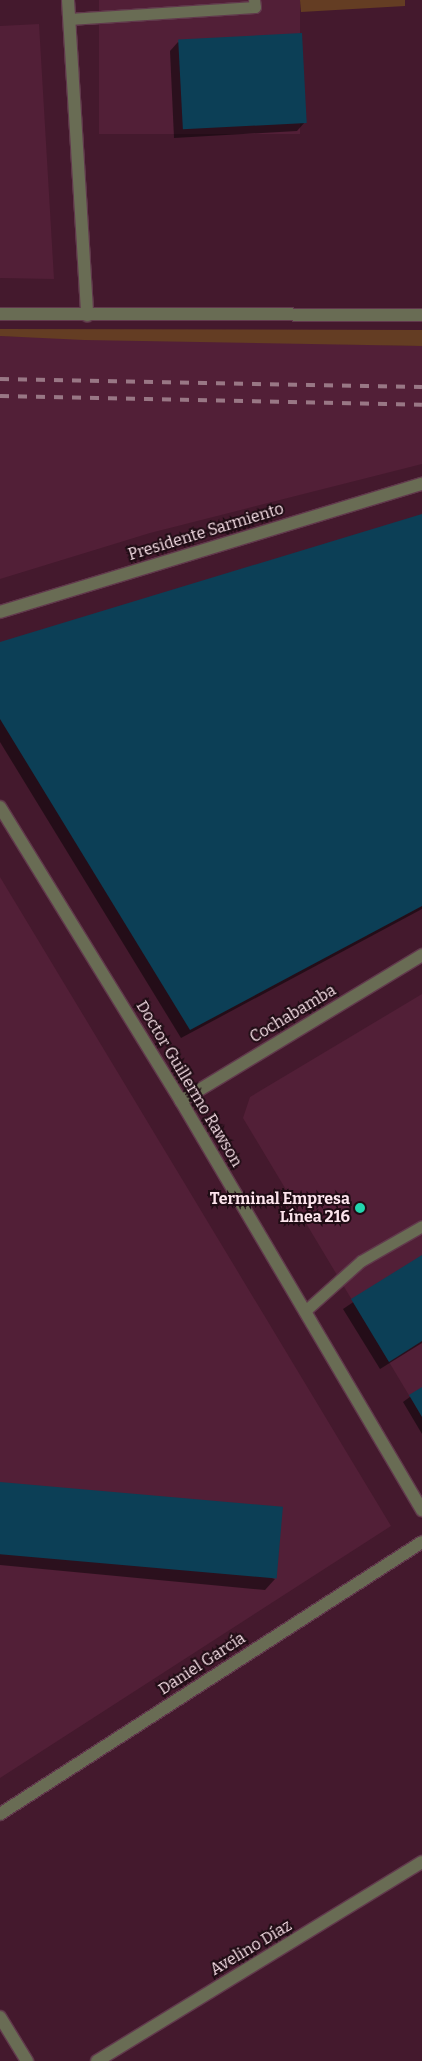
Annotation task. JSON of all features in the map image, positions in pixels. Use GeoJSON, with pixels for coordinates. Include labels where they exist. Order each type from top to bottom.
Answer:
{"type":"FeatureCollection","features":[{"type":"Feature","properties":{"kind":"street"},"geometry":{"type":"LineString","coordinates":[[68,0],[87,314]]}},
{"type":"Feature","properties":{"kind":"street"},"geometry":{"type":"LineString","coordinates":[[0,314],[422,315]]}},
{"type":"Feature","properties":{"kind":"street","name":"Presidente Sarmiento"},"geometry":{"type":"LineString","coordinates":[[0,612],[422,484]]}},
{"type":"Feature","properties":{"kind":"street","name":"Doctor Guillermo Rawson"},"geometry":{"type":"LineString","coordinates":[[0,807],[181,1101],[422,1510]]}},
{"type":"Feature","properties":{"kind":"street","name":"Cochabamba"},"geometry":{"type":"LineString","coordinates":[[181,1101],[422,956]]}},
{"type":"Feature","properties":{"kind":"street","name":"Daniel García"},"geometry":{"type":"LineString","coordinates":[[0,1814],[422,1542]]}},
{"type":"Feature","properties":{"kind":"street","name":"Avelino Díaz"},"geometry":{"type":"LineString","coordinates":[[97,2061],[422,1862]]}},
{"type":"Feature","properties":{"kind":"street"},"geometry":{"type":"LineString","coordinates":[[0,2017],[27,2061]]}},
{"type":"Feature","properties":{"kind":"lane"},"geometry":{"type":"LineString","coordinates":[[69,19],[255,7],[254,0]]}},
{"type":"Feature","properties":{"kind":"lane"},"geometry":{"type":"LineString","coordinates":[[305,1311],[361,1261],[422,1226]]}},
{"type":"Feature","properties":{"kind":"shaded area"},"geometry":{"type":"Polygon","coordinates":[[[99,0],[300,0],[300,134],[99,134],[99,0]]]}},
{"type":"Feature","properties":{"kind":"shaded area"},"geometry":{"type":"Polygon","coordinates":[[[300,0],[405,0],[405,6],[301,12],[300,0]]]}},
{"type":"Feature","properties":{"kind":"shaded area"},"geometry":{"type":"Polygon","coordinates":[[[39,24],[54,279],[0,278],[0,26],[39,24]]]}},
{"type":"Feature","properties":{"kind":"shaded area"},"geometry":{"type":"Polygon","coordinates":[[[0,329],[422,330],[422,346],[84,340],[0,336],[0,329]]]}},
{"type":"Feature","properties":{"kind":"shaded area"},"geometry":{"type":"Polygon","coordinates":[[[0,336],[422,346],[422,464],[150,533],[0,579],[0,336]]]}},
{"type":"Feature","properties":{"kind":"shaded area"},"geometry":{"type":"Polygon","coordinates":[[[0,877],[391,1526],[0,1778],[0,877]]]}},
{"type":"Feature","properties":{"kind":"shaded area","name":"Terminal Empresa Línea 216"},"geometry":{"type":"Polygon","coordinates":[[[422,994],[422,1417],[243,1118],[250,1097],[422,994]]]}},
{"type":"Feature","properties":{"kind":"building"},"geometry":{"type":"Polygon","coordinates":[[[302,33],[307,123],[183,129],[178,39],[302,33]]]}},
{"type":"Feature","properties":{"kind":"building"},"geometry":{"type":"Polygon","coordinates":[[[422,514],[422,906],[190,1030],[0,719],[0,642],[422,514]]]}},
{"type":"Feature","properties":{"kind":"building"},"geometry":{"type":"Polygon","coordinates":[[[422,1255],[422,1341],[389,1362],[351,1299],[422,1255]]]}},
{"type":"Feature","properties":{"kind":"building"},"geometry":{"type":"Polygon","coordinates":[[[422,1387],[422,1417],[409,1395],[422,1387]]]}},
{"type":"Feature","properties":{"kind":"building"},"geometry":{"type":"Polygon","coordinates":[[[0,1482],[283,1507],[277,1578],[0,1554],[0,1482]]]}},
{"type":"Feature","properties":{"kind":"railway"},"geometry":{"type":"LineString","coordinates":[[0,379],[422,387]]}},
{"type":"Feature","properties":{"kind":"railway"},"geometry":{"type":"LineString","coordinates":[[0,396],[422,405]]}},
{"type":"Feature","properties":{"kind":"place","name":"Terminal Empresa Línea 216"},"geometry":{"type":"Point","coordinates":[360,1208]}}]}
